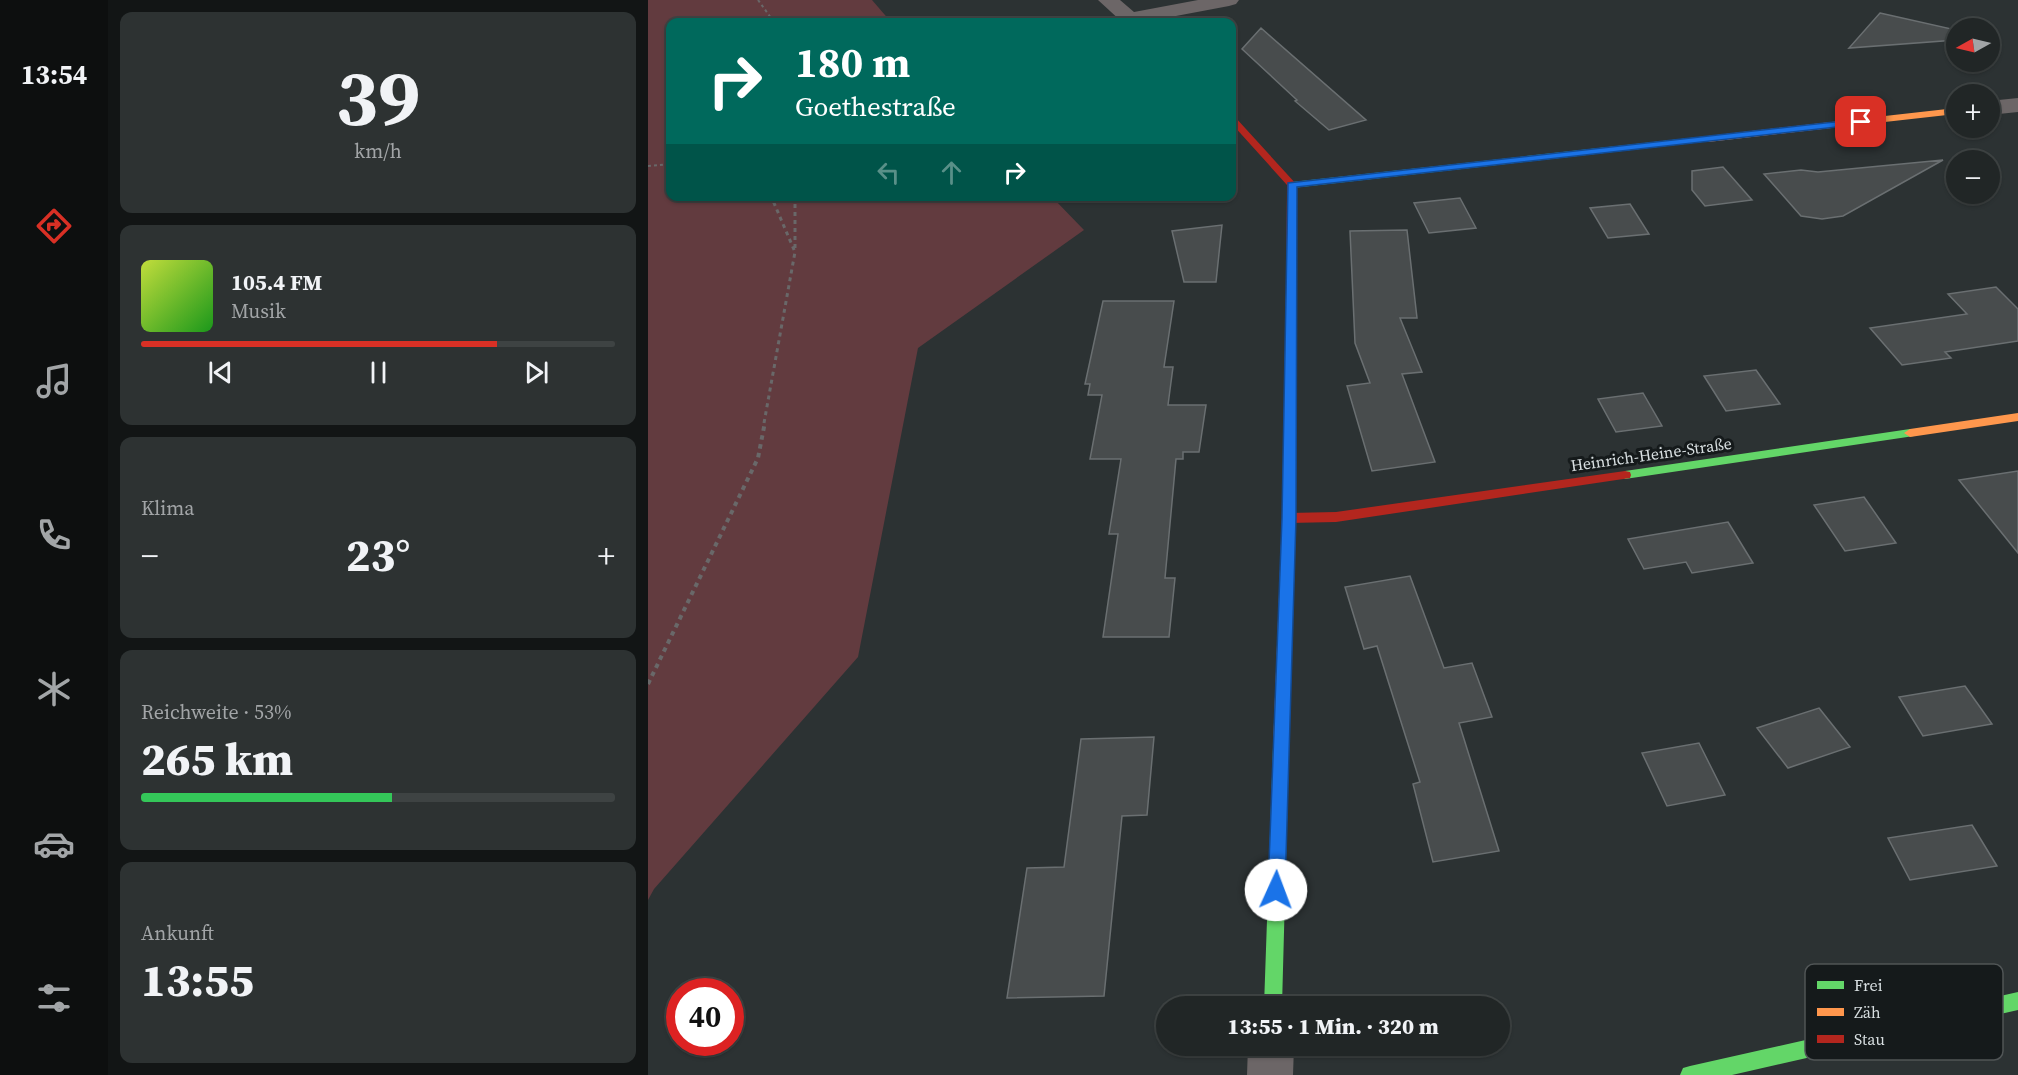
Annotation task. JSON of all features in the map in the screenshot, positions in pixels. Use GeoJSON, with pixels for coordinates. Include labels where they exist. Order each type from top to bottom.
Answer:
{"type":"FeatureCollection","features":[{"type":"Feature","properties":{"kind":"street"},"geometry":{"type":"LineString","coordinates":[[1108,0],[1129,18]]}},
{"type":"Feature","properties":{"kind":"street"},"geometry":{"type":"LineString","coordinates":[[1146,18],[1229,0]]}},
{"type":"Feature","properties":{"kind":"street"},"geometry":{"type":"LineString","coordinates":[[2000,107],[2018,105]]}},
{"type":"Feature","properties":{"kind":"street"},"geometry":{"type":"LineString","coordinates":[[1292,185],[1946,112]]}},
{"type":"Feature","properties":{"kind":"street"},"geometry":{"type":"LineString","coordinates":[[1236,123],[1292,185],[1289,518],[1273,996]]}},
{"type":"Feature","properties":{"kind":"street","name":"Heinrich-Heine-Straße"},"geometry":{"type":"LineString","coordinates":[[1289,518],[1336,517],[2018,417]]}},
{"type":"Feature","properties":{"kind":"street"},"geometry":{"type":"LineString","coordinates":[[2003,1004],[2018,1001]]}},
{"type":"Feature","properties":{"kind":"street"},"geometry":{"type":"LineString","coordinates":[[1690,1075],[1805,1049]]}},
{"type":"Feature","properties":{"kind":"street"},"geometry":{"type":"LineString","coordinates":[[1270,1075],[1271,1056]]}},
{"type":"Feature","properties":{"kind":"path"},"geometry":{"type":"LineString","coordinates":[[758,0],[771,18]]}},
{"type":"Feature","properties":{"kind":"path"},"geometry":{"type":"LineString","coordinates":[[648,166],[666,164]]}},
{"type":"Feature","properties":{"kind":"path"},"geometry":{"type":"LineString","coordinates":[[773,201],[795,252]]}},
{"type":"Feature","properties":{"kind":"path"},"geometry":{"type":"LineString","coordinates":[[648,684],[758,458],[795,252],[795,201]]}},
{"type":"Feature","properties":{"kind":"shaded area"},"geometry":{"type":"Polygon","coordinates":[[[648,0],[872,0],[888,18],[666,18],[666,201],[1056,201],[1084,230],[918,348],[858,657],[654,889],[648,900],[648,0]]]}},
{"type":"Feature","properties":{"kind":"building"},"geometry":{"type":"Polygon","coordinates":[[[1880,13],[1946,28],[1946,41],[1849,48],[1880,13]]]}},
{"type":"Feature","properties":{"kind":"building"},"geometry":{"type":"Polygon","coordinates":[[[1261,28],[1366,120],[1329,130],[1295,101],[1297,100],[1242,49],[1261,28]]]}},
{"type":"Feature","properties":{"kind":"building"},"geometry":{"type":"Polygon","coordinates":[[[1943,160],[1843,216],[1822,219],[1801,216],[1764,174],[1801,170],[1818,172],[1943,160]]]}},
{"type":"Feature","properties":{"kind":"building"},"geometry":{"type":"Polygon","coordinates":[[[1723,167],[1752,200],[1705,206],[1692,190],[1692,171],[1723,167]]]}},
{"type":"Feature","properties":{"kind":"building"},"geometry":{"type":"Polygon","coordinates":[[[1460,198],[1476,228],[1429,233],[1414,203],[1460,198]]]}},
{"type":"Feature","properties":{"kind":"building"},"geometry":{"type":"Polygon","coordinates":[[[1630,204],[1649,234],[1608,238],[1590,208],[1630,204]]]}},
{"type":"Feature","properties":{"kind":"building"},"geometry":{"type":"Polygon","coordinates":[[[1222,225],[1216,282],[1184,282],[1172,231],[1222,225]]]}},
{"type":"Feature","properties":{"kind":"building"},"geometry":{"type":"Polygon","coordinates":[[[1407,230],[1417,318],[1400,318],[1422,372],[1402,374],[1435,462],[1372,471],[1347,386],[1370,383],[1355,343],[1350,231],[1407,230]]]}},
{"type":"Feature","properties":{"kind":"building"},"geometry":{"type":"Polygon","coordinates":[[[1996,287],[2018,309],[2018,341],[1945,352],[1951,358],[1902,365],[1870,328],[1967,314],[1948,294],[1996,287]]]}},
{"type":"Feature","properties":{"kind":"building"},"geometry":{"type":"Polygon","coordinates":[[[1103,301],[1174,301],[1164,367],[1173,367],[1168,405],[1206,405],[1199,452],[1183,452],[1183,459],[1176,459],[1165,578],[1175,578],[1169,637],[1103,637],[1118,534],[1109,534],[1121,459],[1090,459],[1102,395],[1088,395],[1090,384],[1085,384],[1103,301]]]}},
{"type":"Feature","properties":{"kind":"building"},"geometry":{"type":"Polygon","coordinates":[[[1756,370],[1780,404],[1726,411],[1704,376],[1756,370]]]}},
{"type":"Feature","properties":{"kind":"building"},"geometry":{"type":"Polygon","coordinates":[[[1643,393],[1662,426],[1616,432],[1598,399],[1643,393]]]}},
{"type":"Feature","properties":{"kind":"building"},"geometry":{"type":"Polygon","coordinates":[[[2018,471],[2018,553],[1959,480],[2018,471]]]}},
{"type":"Feature","properties":{"kind":"building"},"geometry":{"type":"Polygon","coordinates":[[[1864,497],[1896,543],[1845,551],[1814,505],[1864,497]]]}},
{"type":"Feature","properties":{"kind":"building"},"geometry":{"type":"Polygon","coordinates":[[[1728,522],[1753,563],[1692,573],[1686,562],[1644,569],[1628,539],[1728,522]]]}},
{"type":"Feature","properties":{"kind":"building"},"geometry":{"type":"Polygon","coordinates":[[[1410,576],[1444,668],[1472,663],[1492,717],[1459,723],[1499,851],[1433,862],[1413,784],[1420,782],[1377,646],[1364,649],[1345,587],[1410,576]]]}},
{"type":"Feature","properties":{"kind":"building"},"geometry":{"type":"Polygon","coordinates":[[[1965,686],[1992,724],[1923,736],[1899,697],[1965,686]]]}},
{"type":"Feature","properties":{"kind":"building"},"geometry":{"type":"Polygon","coordinates":[[[1819,708],[1850,747],[1788,768],[1757,728],[1819,708]]]}},
{"type":"Feature","properties":{"kind":"building"},"geometry":{"type":"Polygon","coordinates":[[[1154,737],[1147,815],[1122,816],[1104,996],[1007,998],[1027,868],[1064,867],[1081,739],[1154,737]]]}},
{"type":"Feature","properties":{"kind":"building"},"geometry":{"type":"Polygon","coordinates":[[[1699,743],[1725,795],[1667,806],[1642,753],[1699,743]]]}},
{"type":"Feature","properties":{"kind":"building"},"geometry":{"type":"Polygon","coordinates":[[[1972,825],[1997,866],[1910,880],[1888,838],[1972,825]]]}},
{"type":"Feature","properties":{"kind":"traffic: fast"},"geometry":{"type":"LineString","coordinates":[[1292,185],[1708,139]]}},
{"type":"Feature","properties":{"kind":"traffic: fast"},"geometry":{"type":"LineString","coordinates":[[1625,475],[1910,433]]}},
{"type":"Feature","properties":{"kind":"traffic: fast"},"geometry":{"type":"LineString","coordinates":[[1273,996],[1281,748]]}},
{"type":"Feature","properties":{"kind":"traffic: fast"},"geometry":{"type":"LineString","coordinates":[[2003,1004],[2018,1001]]}},
{"type":"Feature","properties":{"kind":"traffic: fast"},"geometry":{"type":"LineString","coordinates":[[1690,1075],[1805,1049]]}},
{"type":"Feature","properties":{"kind":"traffic: slow"},"geometry":{"type":"LineString","coordinates":[[1708,139],[1946,112]]}},
{"type":"Feature","properties":{"kind":"traffic: slow"},"geometry":{"type":"LineString","coordinates":[[1281,748],[1289,518],[1291,293]]}},
{"type":"Feature","properties":{"kind":"traffic: slow"},"geometry":{"type":"LineString","coordinates":[[1910,433],[2018,417]]}},
{"type":"Feature","properties":{"kind":"traffic: jam"},"geometry":{"type":"LineString","coordinates":[[1236,123],[1292,185],[1291,293]]}},
{"type":"Feature","properties":{"kind":"traffic: jam"},"geometry":{"type":"LineString","coordinates":[[1289,518],[1336,517],[1625,475]]}},
{"type":"Feature","properties":{"kind":"route"},"geometry":{"type":"LineString","coordinates":[[1276,890],[1289,518],[1292,185],[1861,122]]}}]}
